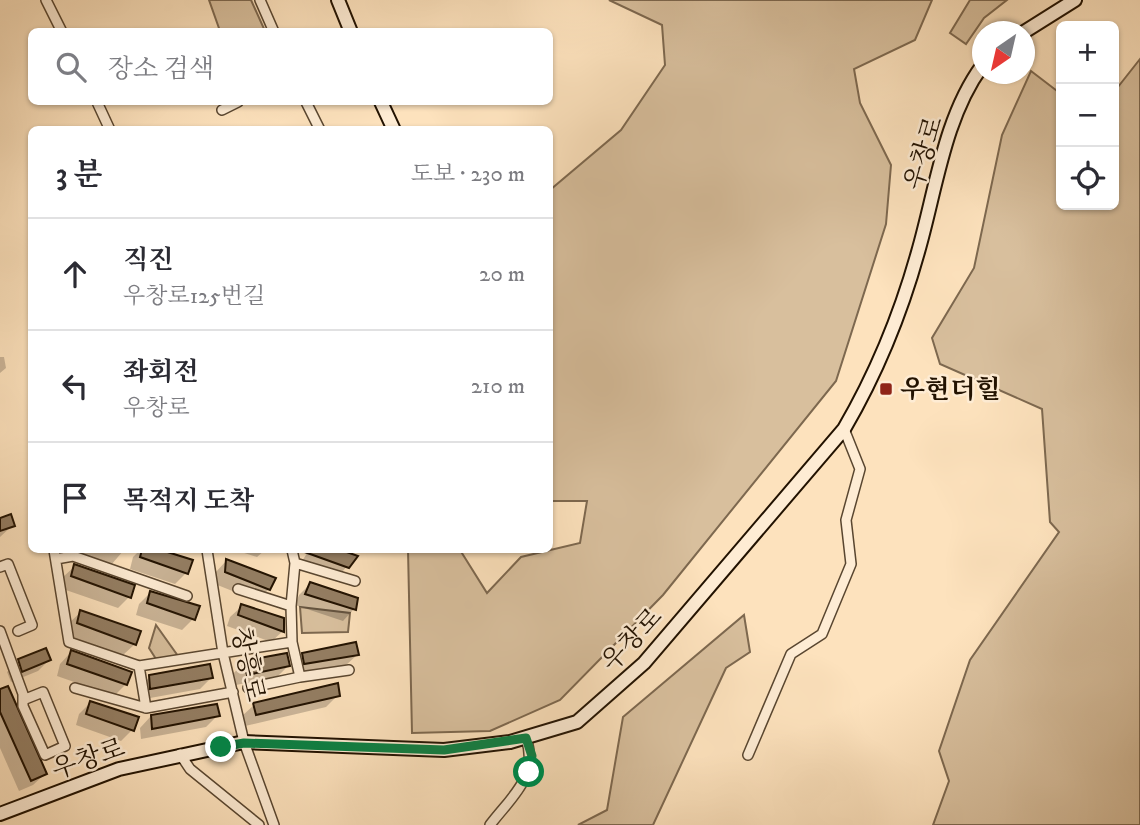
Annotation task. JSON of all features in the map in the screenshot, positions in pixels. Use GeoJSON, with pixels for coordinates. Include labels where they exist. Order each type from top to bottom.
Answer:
{"type":"FeatureCollection","features":[{"type":"Feature","properties":{"kind":"main road"},"geometry":{"type":"LineString","coordinates":[[338,0],[349,28]]}},
{"type":"Feature","properties":{"kind":"main road"},"geometry":{"type":"LineString","coordinates":[[1035,25],[1075,0]]}},
{"type":"Feature","properties":{"kind":"main road","name":"우창로"},"geometry":{"type":"LineString","coordinates":[[0,814],[119,768],[244,743],[444,750],[526,738],[577,722],[644,663],[844,429],[867,390],[891,330],[918,254],[950,133],[972,80]]}},
{"type":"Feature","properties":{"kind":"main road"},"geometry":{"type":"LineString","coordinates":[[382,105],[392,126]]}},
{"type":"Feature","properties":{"kind":"street"},"geometry":{"type":"LineString","coordinates":[[46,0],[60,28]]}},
{"type":"Feature","properties":{"kind":"street"},"geometry":{"type":"LineString","coordinates":[[260,0],[272,28]]}},
{"type":"Feature","properties":{"kind":"street"},"geometry":{"type":"LineString","coordinates":[[98,105],[108,126]]}},
{"type":"Feature","properties":{"kind":"street"},"geometry":{"type":"LineString","coordinates":[[222,110],[233,105]]}},
{"type":"Feature","properties":{"kind":"street"},"geometry":{"type":"LineString","coordinates":[[308,105],[318,126]]}},
{"type":"Feature","properties":{"kind":"street"},"geometry":{"type":"LineString","coordinates":[[748,755],[791,654],[822,634],[850,564],[846,520],[860,469],[844,429]]}},
{"type":"Feature","properties":{"kind":"street","name":"창흥로"},"geometry":{"type":"LineString","coordinates":[[207,553],[223,653],[244,743],[274,825]]}},
{"type":"Feature","properties":{"kind":"street"},"geometry":{"type":"LineString","coordinates":[[293,553],[295,563],[291,606],[292,642],[300,677]]}},
{"type":"Feature","properties":{"kind":"street"},"geometry":{"type":"LineString","coordinates":[[187,596],[73,556],[55,554],[69,642],[139,666],[292,642]]}},
{"type":"Feature","properties":{"kind":"street"},"geometry":{"type":"LineString","coordinates":[[295,563],[355,581]]}},
{"type":"Feature","properties":{"kind":"street"},"geometry":{"type":"LineString","coordinates":[[0,567],[8,564],[32,625],[18,631]]}},
{"type":"Feature","properties":{"kind":"street"},"geometry":{"type":"LineString","coordinates":[[238,589],[291,606]]}},
{"type":"Feature","properties":{"kind":"street"},"geometry":{"type":"LineString","coordinates":[[0,634],[23,700],[45,755],[65,746],[43,692],[23,700]]}},
{"type":"Feature","properties":{"kind":"street"},"geometry":{"type":"LineString","coordinates":[[139,666],[146,708]]}},
{"type":"Feature","properties":{"kind":"street"},"geometry":{"type":"LineString","coordinates":[[248,688],[349,670]]}},
{"type":"Feature","properties":{"kind":"street"},"geometry":{"type":"LineString","coordinates":[[75,688],[146,708],[233,692]]}},
{"type":"Feature","properties":{"kind":"street"},"geometry":{"type":"LineString","coordinates":[[490,825],[529,772],[532,756],[526,738]]}},
{"type":"Feature","properties":{"kind":"street"},"geometry":{"type":"LineString","coordinates":[[180,754],[190,769],[259,825]]}},
{"type":"Feature","properties":{"kind":"shaded area"},"geometry":{"type":"Polygon","coordinates":[[[209,0],[251,0],[264,28],[219,28],[209,0]]]}},
{"type":"Feature","properties":{"kind":"shaded area"},"geometry":{"type":"Polygon","coordinates":[[[609,0],[932,0],[915,40],[854,69],[860,103],[891,165],[886,224],[836,381],[663,595],[560,700],[490,731],[412,733],[408,553],[462,553],[487,593],[521,557],[553,553],[553,549],[580,543],[587,501],[553,501],[553,187],[621,130],[665,65],[662,25],[609,0]]]}},
{"type":"Feature","properties":{"kind":"shaded area"},"geometry":{"type":"Polygon","coordinates":[[[970,0],[1007,0],[982,21],[972,21],[972,35],[966,44],[950,33],[970,0]]]}},
{"type":"Feature","properties":{"kind":"shaded area"},"geometry":{"type":"Polygon","coordinates":[[[1140,59],[1140,825],[933,825],[949,781],[939,751],[970,660],[1059,532],[1050,522],[1042,409],[940,364],[932,338],[974,268],[1002,135],[1025,84],[1035,84],[1035,74],[1056,90],[1056,210],[1119,210],[1119,86],[1140,59]]]}},
{"type":"Feature","properties":{"kind":"shaded area"},"geometry":{"type":"Polygon","coordinates":[[[300,607],[350,613],[348,632],[302,633],[300,607]]]}},
{"type":"Feature","properties":{"kind":"shaded area"},"geometry":{"type":"Polygon","coordinates":[[[744,615],[750,652],[726,668],[653,825],[578,825],[607,810],[623,717],[744,615]]]}},
{"type":"Feature","properties":{"kind":"shaded area"},"geometry":{"type":"Polygon","coordinates":[[[156,625],[178,656],[156,659],[149,648],[156,625]]]}},
{"type":"Feature","properties":{"kind":"building"},"geometry":{"type":"Polygon","coordinates":[[[11,514],[15,526],[0,531],[0,518],[11,514]]]}},
{"type":"Feature","properties":{"kind":"building"},"geometry":{"type":"Polygon","coordinates":[[[141,553],[171,553],[193,560],[188,574],[140,557],[141,553]]]}},
{"type":"Feature","properties":{"kind":"building"},"geometry":{"type":"Polygon","coordinates":[[[307,553],[350,553],[358,556],[349,568],[307,553]]]}},
{"type":"Feature","properties":{"kind":"building"},"geometry":{"type":"Polygon","coordinates":[[[226,559],[276,578],[270,590],[225,572],[226,559]]]}},
{"type":"Feature","properties":{"kind":"building"},"geometry":{"type":"Polygon","coordinates":[[[74,564],[135,585],[131,598],[71,576],[74,564]]]}},
{"type":"Feature","properties":{"kind":"building"},"geometry":{"type":"Polygon","coordinates":[[[310,582],[358,598],[356,610],[305,594],[310,582]]]}},
{"type":"Feature","properties":{"kind":"building"},"geometry":{"type":"Polygon","coordinates":[[[150,591],[200,606],[195,620],[147,603],[150,591]]]}},
{"type":"Feature","properties":{"kind":"building"},"geometry":{"type":"Polygon","coordinates":[[[241,604],[284,618],[284,632],[238,615],[241,604]]]}},
{"type":"Feature","properties":{"kind":"building"},"geometry":{"type":"Polygon","coordinates":[[[80,610],[141,631],[136,645],[77,623],[80,610]]]}},
{"type":"Feature","properties":{"kind":"building"},"geometry":{"type":"Polygon","coordinates":[[[356,642],[359,655],[304,664],[302,653],[356,642]]]}},
{"type":"Feature","properties":{"kind":"building"},"geometry":{"type":"Polygon","coordinates":[[[46,648],[51,660],[22,672],[18,659],[46,648]]]}},
{"type":"Feature","properties":{"kind":"building"},"geometry":{"type":"Polygon","coordinates":[[[71,650],[132,672],[127,685],[67,664],[71,650]]]}},
{"type":"Feature","properties":{"kind":"building"},"geometry":{"type":"Polygon","coordinates":[[[287,653],[290,666],[247,675],[243,661],[287,653]]]}},
{"type":"Feature","properties":{"kind":"building"},"geometry":{"type":"Polygon","coordinates":[[[210,664],[213,678],[150,689],[149,675],[210,664]]]}},
{"type":"Feature","properties":{"kind":"building"},"geometry":{"type":"Polygon","coordinates":[[[338,683],[340,696],[256,715],[253,703],[338,683]]]}},
{"type":"Feature","properties":{"kind":"building"},"geometry":{"type":"Polygon","coordinates":[[[8,686],[47,774],[31,781],[0,712],[0,689],[8,686]]]}},
{"type":"Feature","properties":{"kind":"building"},"geometry":{"type":"Polygon","coordinates":[[[90,701],[139,717],[134,731],[86,714],[90,701]]]}},
{"type":"Feature","properties":{"kind":"building"},"geometry":{"type":"Polygon","coordinates":[[[217,704],[220,716],[152,729],[151,715],[217,704]]]}},
{"type":"Feature","properties":{"kind":"place","name":"우현더힐"},"geometry":{"type":"Point","coordinates":[886,389]}},
{"type":"Feature","properties":{"kind":"route"},"geometry":{"type":"LineString","coordinates":[[221,747],[244,743],[444,750],[526,738],[532,756],[529,772]]}}]}
